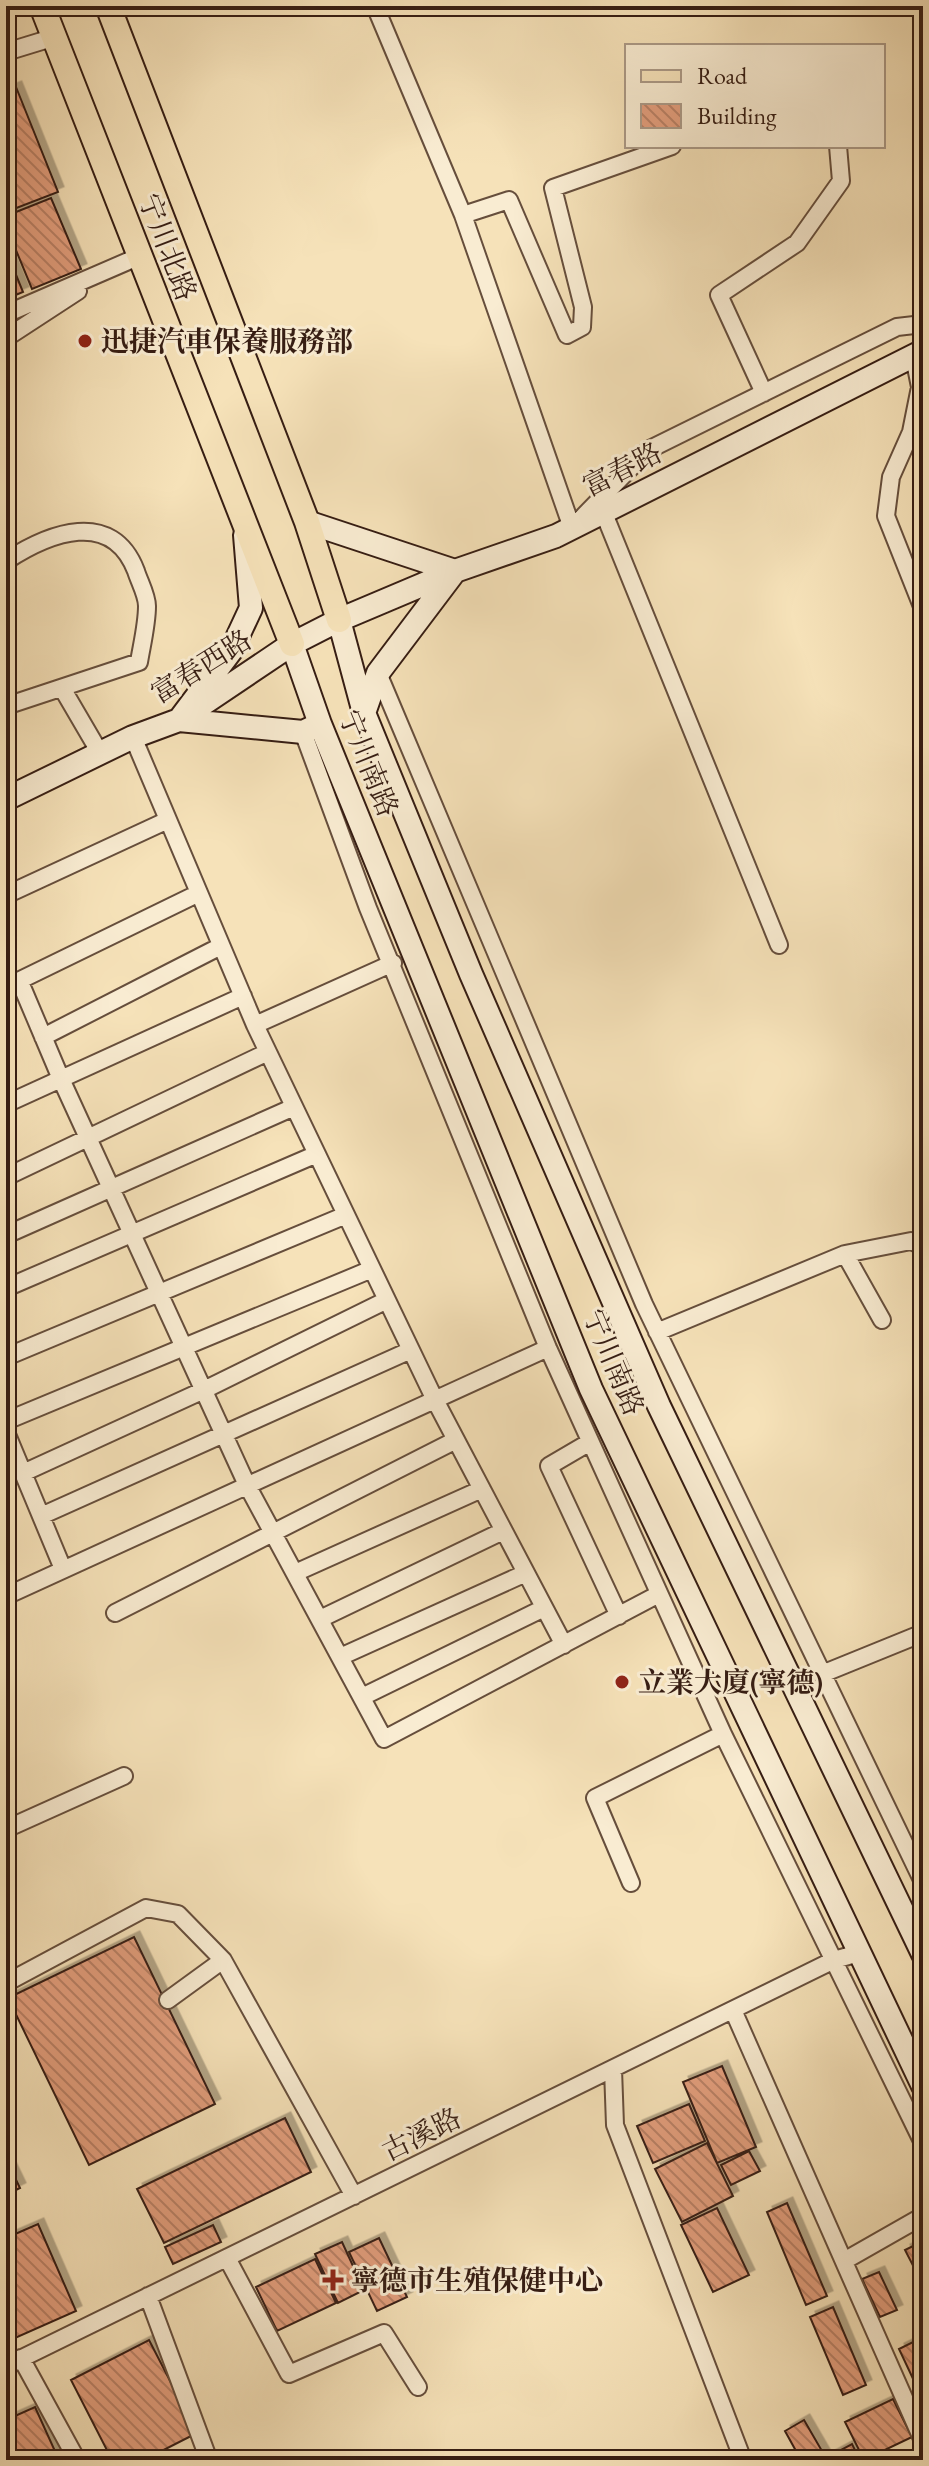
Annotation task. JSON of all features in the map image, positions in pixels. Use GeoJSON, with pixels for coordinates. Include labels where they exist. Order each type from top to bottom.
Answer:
{"type":"FeatureCollection","features":[{"type":"Feature","properties":{"kind":"main road","name":"宁川北路"},"geometry":{"type":"LineString","coordinates":[[42,6],[292,644]]}},
{"type":"Feature","properties":{"kind":"main road","name":"宁川北路"},"geometry":{"type":"LineString","coordinates":[[108,6],[307,522],[339,620]]}},
{"type":"Feature","properties":{"kind":"main road","name":"富春路"},"geometry":{"type":"LineString","coordinates":[[339,620],[455,571],[572,528],[919,354]]}},
{"type":"Feature","properties":{"kind":"main road"},"geometry":{"type":"LineString","coordinates":[[307,522],[455,571],[378,673],[364,713]]}},
{"type":"Feature","properties":{"kind":"main road"},"geometry":{"type":"LineString","coordinates":[[179,720],[231,651],[251,608],[244,526]]}},
{"type":"Feature","properties":{"kind":"main road","name":"富春西路"},"geometry":{"type":"LineString","coordinates":[[6,799],[133,737],[179,720],[292,644],[339,620]]}},
{"type":"Feature","properties":{"kind":"main road","name":"宁川南路"},"geometry":{"type":"LineString","coordinates":[[339,620],[364,713],[471,974],[659,1406],[923,1954]]}},
{"type":"Feature","properties":{"kind":"main road","name":"宁川南路"},"geometry":{"type":"LineString","coordinates":[[292,644],[312,728],[591,1389],[923,2086]]}},
{"type":"Feature","properties":{"kind":"main road"},"geometry":{"type":"LineString","coordinates":[[179,720],[312,728]]}},
{"type":"Feature","properties":{"kind":"street"},"geometry":{"type":"LineString","coordinates":[[375,6],[463,215],[572,528],[648,450],[897,327],[923,324]]}},
{"type":"Feature","properties":{"kind":"street"},"geometry":{"type":"LineString","coordinates":[[6,52],[55,37]]}},
{"type":"Feature","properties":{"kind":"street"},"geometry":{"type":"LineString","coordinates":[[463,215],[509,200],[567,335],[582,327],[583,307],[553,188],[666,148]]}},
{"type":"Feature","properties":{"kind":"street"},"geometry":{"type":"LineString","coordinates":[[764,393],[719,295],[797,243],[807,231],[841,181],[838,148]]}},
{"type":"Feature","properties":{"kind":"street"},"geometry":{"type":"LineString","coordinates":[[6,314],[140,256]]}},
{"type":"Feature","properties":{"kind":"street"},"geometry":{"type":"LineString","coordinates":[[6,338],[117,266]]}},
{"type":"Feature","properties":{"kind":"street"},"geometry":{"type":"LineString","coordinates":[[919,354],[920,387],[911,432],[891,477],[886,516],[923,609]]}},
{"type":"Feature","properties":{"kind":"street"},"geometry":{"type":"LineString","coordinates":[[603,511],[779,945]]}},
{"type":"Feature","properties":{"kind":"street"},"geometry":{"type":"LineString","coordinates":[[6,561],[30,545],[87,530],[106,533],[129,553],[147,603],[139,662],[6,706]]}},
{"type":"Feature","properties":{"kind":"street"},"geometry":{"type":"LineString","coordinates":[[378,673],[657,1332],[923,1882]]}},
{"type":"Feature","properties":{"kind":"street"},"geometry":{"type":"LineString","coordinates":[[62,688],[100,753]]}},
{"type":"Feature","properties":{"kind":"street"},"geometry":{"type":"LineString","coordinates":[[312,728],[368,908],[548,1348],[723,1734],[923,2143]]}},
{"type":"Feature","properties":{"kind":"street"},"geometry":{"type":"LineString","coordinates":[[133,737],[255,1025],[435,1400],[564,1645]]}},
{"type":"Feature","properties":{"kind":"street"},"geometry":{"type":"LineString","coordinates":[[6,895],[168,820]]}},
{"type":"Feature","properties":{"kind":"street"},"geometry":{"type":"LineString","coordinates":[[199,893],[13,985],[43,1037],[247,1485],[384,1739],[659,1594]]}},
{"type":"Feature","properties":{"kind":"street"},"geometry":{"type":"LineString","coordinates":[[43,1037],[221,946]]}},
{"type":"Feature","properties":{"kind":"street"},"geometry":{"type":"LineString","coordinates":[[255,1025],[393,963]]}},
{"type":"Feature","properties":{"kind":"street"},"geometry":{"type":"LineString","coordinates":[[6,1104],[243,996]]}},
{"type":"Feature","properties":{"kind":"street"},"geometry":{"type":"LineString","coordinates":[[6,1177],[268,1052]]}},
{"type":"Feature","properties":{"kind":"street"},"geometry":{"type":"LineString","coordinates":[[6,1235],[294,1107]]}},
{"type":"Feature","properties":{"kind":"street"},"geometry":{"type":"LineString","coordinates":[[6,1288],[317,1154]]}},
{"type":"Feature","properties":{"kind":"street"},"geometry":{"type":"LineString","coordinates":[[6,1357],[346,1215]]}},
{"type":"Feature","properties":{"kind":"street"},"geometry":{"type":"LineString","coordinates":[[657,1332],[845,1254],[911,1241],[923,1246]]}},
{"type":"Feature","properties":{"kind":"street"},"geometry":{"type":"LineString","coordinates":[[845,1254],[882,1320]]}},
{"type":"Feature","properties":{"kind":"street"},"geometry":{"type":"LineString","coordinates":[[6,1421],[372,1269]]}},
{"type":"Feature","properties":{"kind":"street"},"geometry":{"type":"LineString","coordinates":[[23,1473],[204,1390],[387,1300]]}},
{"type":"Feature","properties":{"kind":"street"},"geometry":{"type":"LineString","coordinates":[[6,1596],[548,1348]]}},
{"type":"Feature","properties":{"kind":"street"},"geometry":{"type":"LineString","coordinates":[[41,1516],[411,1350]]}},
{"type":"Feature","properties":{"kind":"street"},"geometry":{"type":"LineString","coordinates":[[6,1432],[63,1569]]}},
{"type":"Feature","properties":{"kind":"street"},"geometry":{"type":"LineString","coordinates":[[115,1613],[456,1440]]}},
{"type":"Feature","properties":{"kind":"street"},"geometry":{"type":"LineString","coordinates":[[590,1442],[549,1466],[619,1616]]}},
{"type":"Feature","properties":{"kind":"street"},"geometry":{"type":"LineString","coordinates":[[295,1573],[482,1489]]}},
{"type":"Feature","properties":{"kind":"street"},"geometry":{"type":"LineString","coordinates":[[320,1619],[503,1531]]}},
{"type":"Feature","properties":{"kind":"street"},"geometry":{"type":"LineString","coordinates":[[340,1657],[526,1573]]}},
{"type":"Feature","properties":{"kind":"street"},"geometry":{"type":"LineString","coordinates":[[362,1697],[544,1608]]}},
{"type":"Feature","properties":{"kind":"street"},"geometry":{"type":"LineString","coordinates":[[822,1674],[923,1633]]}},
{"type":"Feature","properties":{"kind":"street"},"geometry":{"type":"LineString","coordinates":[[631,1883],[595,1798],[723,1734]]}},
{"type":"Feature","properties":{"kind":"street"},"geometry":{"type":"LineString","coordinates":[[6,1829],[124,1776]]}},
{"type":"Feature","properties":{"kind":"street"},"geometry":{"type":"LineString","coordinates":[[6,1983],[146,1908],[178,1914],[223,1960],[354,2196]]}},
{"type":"Feature","properties":{"kind":"street","name":"古溪路"},"geometry":{"type":"LineString","coordinates":[[14,2362],[834,1960],[859,1953]]}},
{"type":"Feature","properties":{"kind":"street"},"geometry":{"type":"LineString","coordinates":[[168,2000],[223,1960]]}},
{"type":"Feature","properties":{"kind":"street"},"geometry":{"type":"LineString","coordinates":[[733,2010],[923,2441]]}},
{"type":"Feature","properties":{"kind":"street"},"geometry":{"type":"LineString","coordinates":[[613,2069],[615,2125],[743,2460]]}},
{"type":"Feature","properties":{"kind":"street"},"geometry":{"type":"LineString","coordinates":[[844,2261],[923,2216]]}},
{"type":"Feature","properties":{"kind":"street"},"geometry":{"type":"LineString","coordinates":[[227,2258],[289,2374],[384,2333],[418,2387]]}},
{"type":"Feature","properties":{"kind":"street"},"geometry":{"type":"LineString","coordinates":[[148,2296],[207,2455],[192,2460]]}},
{"type":"Feature","properties":{"kind":"street"},"geometry":{"type":"LineString","coordinates":[[14,2362],[77,2460]]}},
{"type":"Feature","properties":{"kind":"building"},"geometry":{"type":"Polygon","coordinates":[[[16,87],[58,192],[6,212],[6,91],[16,87]]]}},
{"type":"Feature","properties":{"kind":"building"},"geometry":{"type":"Polygon","coordinates":[[[51,198],[81,269],[32,289],[6,226],[6,216],[51,198]]]}},
{"type":"Feature","properties":{"kind":"building"},"geometry":{"type":"Polygon","coordinates":[[[6,250],[23,292],[6,299],[6,250]]]}},
{"type":"Feature","properties":{"kind":"building"},"geometry":{"type":"Polygon","coordinates":[[[134,1937],[215,2104],[89,2165],[8,1998],[134,1937]]]}},
{"type":"Feature","properties":{"kind":"building"},"geometry":{"type":"Polygon","coordinates":[[[722,2066],[756,2147],[717,2163],[683,2082],[722,2066]]]}},
{"type":"Feature","properties":{"kind":"building"},"geometry":{"type":"Polygon","coordinates":[[[689,2104],[705,2141],[653,2163],[637,2126],[689,2104]]]}},
{"type":"Feature","properties":{"kind":"building"},"geometry":{"type":"Polygon","coordinates":[[[285,2118],[311,2172],[164,2243],[137,2189],[285,2118]]]}},
{"type":"Feature","properties":{"kind":"building"},"geometry":{"type":"Polygon","coordinates":[[[707,2143],[733,2196],[682,2222],[655,2169],[707,2143]]]}},
{"type":"Feature","properties":{"kind":"building"},"geometry":{"type":"Polygon","coordinates":[[[749,2151],[760,2171],[731,2185],[721,2165],[749,2151]]]}},
{"type":"Feature","properties":{"kind":"building"},"geometry":{"type":"Polygon","coordinates":[[[6,2159],[20,2188],[6,2195],[6,2159]]]}},
{"type":"Feature","properties":{"kind":"building"},"geometry":{"type":"Polygon","coordinates":[[[787,2203],[827,2296],[806,2305],[767,2212],[787,2203]]]}},
{"type":"Feature","properties":{"kind":"building"},"geometry":{"type":"Polygon","coordinates":[[[717,2208],[749,2275],[713,2292],[681,2225],[717,2208]]]}},
{"type":"Feature","properties":{"kind":"building"},"geometry":{"type":"Polygon","coordinates":[[[38,2224],[76,2311],[6,2342],[6,2238],[38,2224]]]}},
{"type":"Feature","properties":{"kind":"building"},"geometry":{"type":"Polygon","coordinates":[[[213,2225],[221,2242],[173,2264],[165,2247],[213,2225]]]}},
{"type":"Feature","properties":{"kind":"building"},"geometry":{"type":"Polygon","coordinates":[[[379,2238],[407,2297],[377,2311],[349,2252],[379,2238]]]}},
{"type":"Feature","properties":{"kind":"building"},"geometry":{"type":"Polygon","coordinates":[[[923,2241],[923,2285],[905,2250],[923,2241]]]}},
{"type":"Feature","properties":{"kind":"building"},"geometry":{"type":"Polygon","coordinates":[[[342,2242],[364,2290],[338,2303],[315,2254],[342,2242]]]}},
{"type":"Feature","properties":{"kind":"building"},"geometry":{"type":"Polygon","coordinates":[[[315,2259],[336,2303],[277,2331],[256,2287],[315,2259]]]}},
{"type":"Feature","properties":{"kind":"building"},"geometry":{"type":"Polygon","coordinates":[[[879,2272],[897,2310],[880,2317],[862,2279],[879,2272]]]}},
{"type":"Feature","properties":{"kind":"building"},"geometry":{"type":"Polygon","coordinates":[[[833,2307],[866,2385],[843,2395],[810,2317],[833,2307]]]}},
{"type":"Feature","properties":{"kind":"building"},"geometry":{"type":"Polygon","coordinates":[[[923,2337],[923,2400],[899,2349],[923,2337]]]}},
{"type":"Feature","properties":{"kind":"building"},"geometry":{"type":"Polygon","coordinates":[[[149,2340],[197,2433],[144,2460],[112,2460],[71,2380],[149,2340]]]}},
{"type":"Feature","properties":{"kind":"building"},"geometry":{"type":"Polygon","coordinates":[[[893,2399],[912,2437],[864,2460],[845,2422],[893,2399]]]}},
{"type":"Feature","properties":{"kind":"building"},"geometry":{"type":"Polygon","coordinates":[[[35,2407],[59,2460],[6,2460],[6,2420],[35,2407]]]}},
{"type":"Feature","properties":{"kind":"building"},"geometry":{"type":"Polygon","coordinates":[[[804,2420],[826,2458],[852,2444],[860,2460],[801,2460],[785,2431],[804,2420]]]}},
{"type":"Feature","properties":{"kind":"place","name":"迅捷汽車保養服務部"},"geometry":{"type":"Point","coordinates":[85,341]}},
{"type":"Feature","properties":{"kind":"place","name":"立業大廈(寧德)"},"geometry":{"type":"Point","coordinates":[622,1682]}},
{"type":"Feature","properties":{"kind":"place","name":"寧德市生殖保健中心"},"geometry":{"type":"Point","coordinates":[333,2280]}}]}
